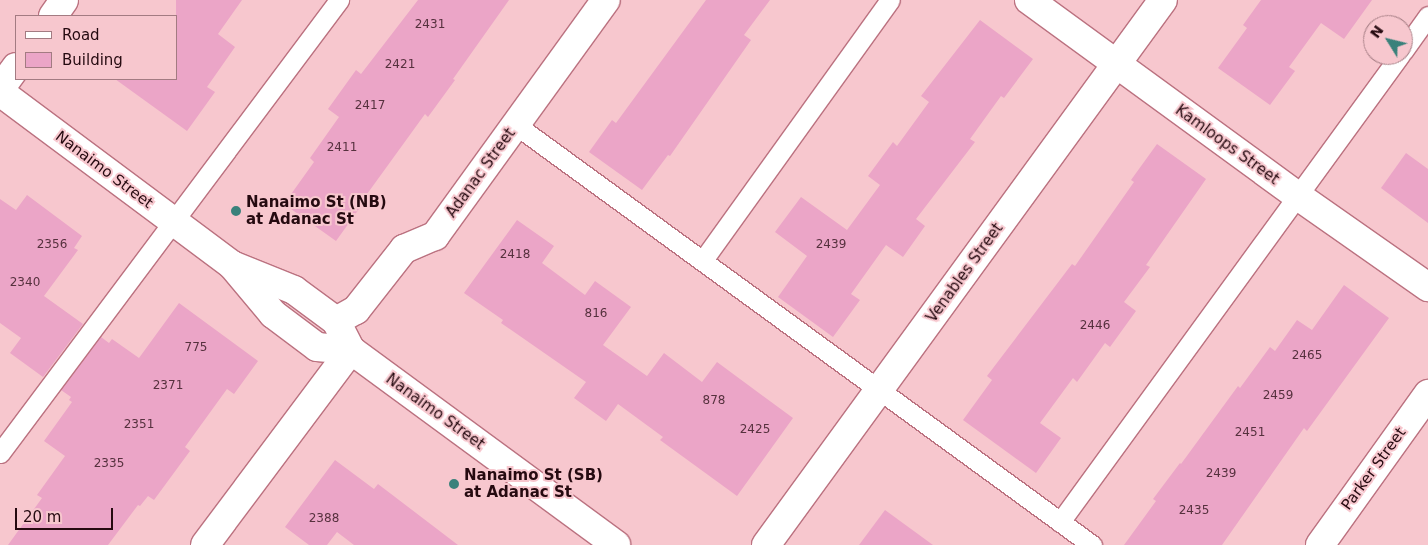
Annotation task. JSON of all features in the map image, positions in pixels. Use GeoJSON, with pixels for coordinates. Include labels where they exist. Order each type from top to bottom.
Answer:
{"type":"FeatureCollection","features":[{"type":"Feature","properties":{"kind":"street"},"geometry":{"type":"LineString","coordinates":[[54,15],[64,0]]}},
{"type":"Feature","properties":{"kind":"street","name":"Adanac Street"},"geometry":{"type":"LineString","coordinates":[[336,321],[356,310],[404,249],[435,236],[606,0]]}},
{"type":"Feature","properties":{"kind":"street","name":"Kamloops Street"},"geometry":{"type":"LineString","coordinates":[[1029,0],[1298,196],[1428,287]]}},
{"type":"Feature","properties":{"kind":"street","name":"Venables Street"},"geometry":{"type":"LineString","coordinates":[[766,545],[1163,0]]}},
{"type":"Feature","properties":{"kind":"street"},"geometry":{"type":"LineString","coordinates":[[0,91],[15,68]]}},
{"type":"Feature","properties":{"kind":"street","name":"Nanaimo Street"},"geometry":{"type":"LineString","coordinates":[[0,91],[232,265],[273,314],[317,347],[351,350]]}},
{"type":"Feature","properties":{"kind":"street","name":"Nanaimo Street"},"geometry":{"type":"LineString","coordinates":[[232,265],[294,290],[336,321],[351,350],[616,545]]}},
{"type":"Feature","properties":{"kind":"street"},"geometry":{"type":"LineString","coordinates":[[209,544],[351,350]]}},
{"type":"Feature","properties":{"kind":"street","name":"Parker Street"},"geometry":{"type":"LineString","coordinates":[[1320,545],[1428,394]]}},
{"type":"Feature","properties":{"kind":"lane"},"geometry":{"type":"LineString","coordinates":[[0,453],[339,0]]}},
{"type":"Feature","properties":{"kind":"lane"},"geometry":{"type":"LineString","coordinates":[[703,260],[890,0]]}},
{"type":"Feature","properties":{"kind":"lane"},"geometry":{"type":"LineString","coordinates":[[1413,37],[1428,16]]}},
{"type":"Feature","properties":{"kind":"lane"},"geometry":{"type":"LineString","coordinates":[[1060,522],[1393,65]]}},
{"type":"Feature","properties":{"kind":"lane"},"geometry":{"type":"LineString","coordinates":[[516,124],[1092,545]]}},
{"type":"Feature","properties":{"kind":"building"},"geometry":{"type":"Polygon","coordinates":[[[176,0],[242,0],[218,34],[235,47],[207,87],[215,92],[187,131],[116,80],[178,80],[178,15],[176,15],[176,0]]]}},
{"type":"Feature","properties":{"kind":"building"},"geometry":{"type":"Polygon","coordinates":[[[418,0],[509,0],[453,79],[455,80],[428,117],[425,114],[362,201],[364,202],[336,241],[284,204],[314,162],[310,158],[339,117],[328,109],[356,70],[361,74],[418,0]]]}},
{"type":"Feature","properties":{"kind":"building"},"geometry":{"type":"Polygon","coordinates":[[[706,0],[770,0],[744,35],[751,40],[670,156],[668,155],[642,190],[589,152],[612,120],[616,123],[706,0]]]}},
{"type":"Feature","properties":{"kind":"building"},"geometry":{"type":"Polygon","coordinates":[[[1261,0],[1372,0],[1344,39],[1321,23],[1289,67],[1295,71],[1270,105],[1218,68],[1247,28],[1243,25],[1261,0]]]}},
{"type":"Feature","properties":{"kind":"building"},"geometry":{"type":"Polygon","coordinates":[[[980,20],[1033,59],[1004,98],[1001,96],[970,139],[975,142],[916,219],[925,226],[903,257],[886,245],[851,294],[860,300],[833,337],[778,297],[807,256],[775,232],[801,197],[847,230],[880,185],[868,176],[893,142],[897,146],[929,102],[921,96],[980,20]]]}},
{"type":"Feature","properties":{"kind":"building"},"geometry":{"type":"Polygon","coordinates":[[[1157,144],[1206,179],[1146,265],[1150,267],[1124,302],[1136,311],[1110,347],[1105,343],[1077,382],[1073,378],[1040,423],[1061,438],[1036,473],[963,420],[992,380],[987,376],[1072,264],[1075,266],[1134,182],[1131,180],[1157,144]]]}},
{"type":"Feature","properties":{"kind":"building"},"geometry":{"type":"Polygon","coordinates":[[[1406,153],[1428,169],[1428,223],[1381,188],[1406,153]]]}},
{"type":"Feature","properties":{"kind":"building"},"geometry":{"type":"Polygon","coordinates":[[[27,195],[82,236],[74,248],[78,250],[44,296],[83,324],[43,377],[10,353],[21,338],[0,323],[0,199],[16,210],[27,195]]]}},
{"type":"Feature","properties":{"kind":"building"},"geometry":{"type":"Polygon","coordinates":[[[517,220],[554,246],[542,263],[585,295],[595,281],[631,307],[603,345],[647,376],[664,353],[702,382],[717,362],[793,418],[737,496],[660,440],[663,437],[618,404],[606,421],[574,398],[586,382],[501,323],[503,320],[464,293],[517,220]]]}},
{"type":"Feature","properties":{"kind":"building"},"geometry":{"type":"Polygon","coordinates":[[[1344,285],[1389,318],[1307,431],[1304,428],[1222,545],[1124,545],[1156,501],[1153,499],[1238,386],[1240,388],[1270,347],[1275,351],[1297,320],[1312,330],[1344,285]]]}},
{"type":"Feature","properties":{"kind":"building"},"geometry":{"type":"Polygon","coordinates":[[[179,303],[258,361],[234,394],[227,389],[185,447],[190,451],[154,500],[148,496],[140,506],[138,505],[108,545],[8,545],[42,498],[37,495],[65,456],[44,441],[72,402],[69,400],[71,397],[61,390],[101,337],[109,343],[112,339],[139,358],[179,303]]]}},
{"type":"Feature","properties":{"kind":"building"},"geometry":{"type":"Polygon","coordinates":[[[335,460],[374,489],[378,484],[458,545],[354,545],[337,532],[327,545],[309,545],[285,527],[335,460]]]}},
{"type":"Feature","properties":{"kind":"building"},"geometry":{"type":"Polygon","coordinates":[[[885,510],[933,545],[859,545],[885,510]]]}},
{"type":"Feature","properties":{"kind":"place","name":"Nanaimo St (NB) at Adanac St"},"geometry":{"type":"Point","coordinates":[236,211]}},
{"type":"Feature","properties":{"kind":"place","name":"Nanaimo St (SB) at Adanac St"},"geometry":{"type":"Point","coordinates":[454,484]}}]}
